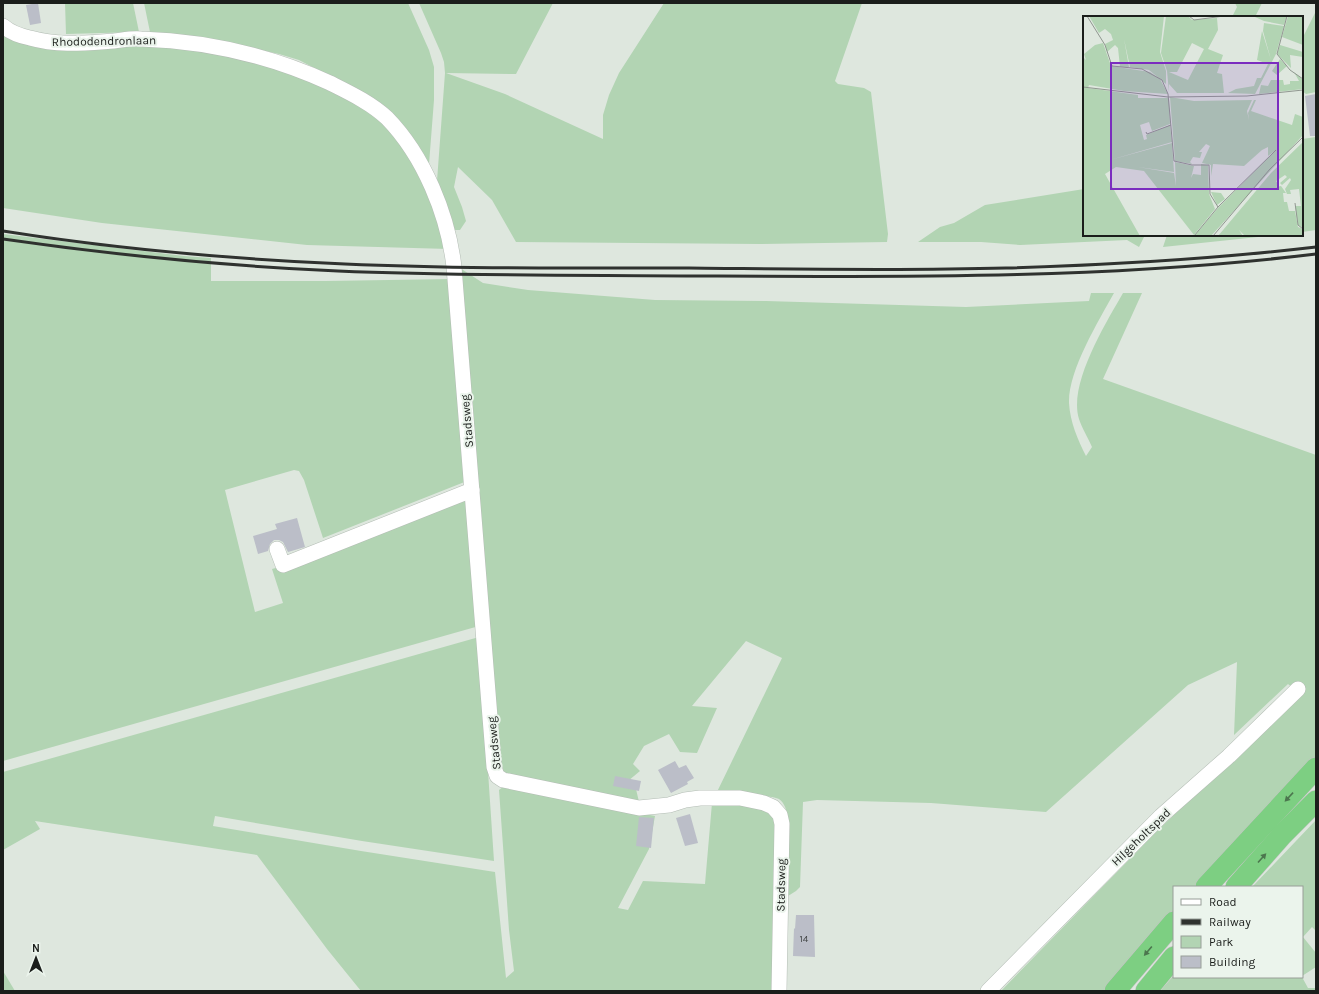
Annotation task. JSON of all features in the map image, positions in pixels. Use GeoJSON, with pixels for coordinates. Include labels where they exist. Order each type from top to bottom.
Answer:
{"type":"FeatureCollection","features":[{"type":"Feature","properties":{"kind":"highway"},"geometry":{"type":"LineString","coordinates":[[1207,886],[1316,768]]}},
{"type":"Feature","properties":{"kind":"highway"},"geometry":{"type":"LineString","coordinates":[[1237,886],[1282,835],[1316,801]]}},
{"type":"Feature","properties":{"kind":"highway"},"geometry":{"type":"LineString","coordinates":[[1115,991],[1173,923]]}},
{"type":"Feature","properties":{"kind":"highway"},"geometry":{"type":"LineString","coordinates":[[1146,991],[1173,958]]}},
{"type":"Feature","properties":{"kind":"street","name":"Rhododendronlaan"},"geometry":{"type":"LineString","coordinates":[[3,26],[17,35],[55,44],[139,39],[194,43],[222,48],[275,61],[306,72],[345,90],[371,105],[386,118],[401,134],[416,158],[431,187],[440,209],[452,246],[454,267]]}},
{"type":"Feature","properties":{"kind":"street","name":"Stadsweg"},"geometry":{"type":"LineString","coordinates":[[454,267],[494,767],[497,776],[502,780],[639,808],[669,805],[685,800],[700,798],[740,798],[764,803],[773,807],[780,815],[782,824],[779,991]]}},
{"type":"Feature","properties":{"kind":"street"},"geometry":{"type":"LineString","coordinates":[[277,549],[283,565],[472,490]]}},
{"type":"Feature","properties":{"kind":"street","name":"Hilgeholtspad"},"geometry":{"type":"LineString","coordinates":[[988,991],[1161,816],[1229,756],[1298,689]]}},
{"type":"Feature","properties":{"kind":"green space"},"geometry":{"type":"Polygon","coordinates":[[[65,3],[133,3],[139,32],[66,34],[65,3]]]}},
{"type":"Feature","properties":{"kind":"green space"},"geometry":{"type":"Polygon","coordinates":[[[144,3],[408,3],[429,50],[434,67],[434,100],[429,164],[349,86],[299,60],[279,54],[189,36],[150,32],[144,3]]]}},
{"type":"Feature","properties":{"kind":"green space"},"geometry":{"type":"Polygon","coordinates":[[[419,3],[553,3],[516,74],[446,73],[505,94],[603,139],[603,115],[609,95],[619,73],[664,3],[862,3],[835,81],[838,84],[864,88],[871,92],[888,234],[887,242],[760,244],[516,242],[492,200],[458,167],[454,187],[466,221],[460,230],[455,230],[437,181],[445,73],[444,62],[419,3]]]}},
{"type":"Feature","properties":{"kind":"green space"},"geometry":{"type":"Polygon","coordinates":[[[1235,3],[1262,3],[1256,16],[1232,16],[1237,7],[1235,3]]]}},
{"type":"Feature","properties":{"kind":"green space"},"geometry":{"type":"Polygon","coordinates":[[[1316,11],[1316,92],[1306,94],[1303,92],[1303,37],[1316,11]]]}},
{"type":"Feature","properties":{"kind":"green space"},"geometry":{"type":"Polygon","coordinates":[[[3,29],[99,43],[219,50],[350,95],[386,126],[416,163],[449,249],[307,245],[102,223],[3,208],[3,29]]]}},
{"type":"Feature","properties":{"kind":"green space"},"geometry":{"type":"Polygon","coordinates":[[[1316,137],[1316,230],[1303,232],[1303,139],[1316,137]]]}},
{"type":"Feature","properties":{"kind":"green space"},"geometry":{"type":"Polygon","coordinates":[[[1083,189],[1083,236],[1144,236],[1139,247],[1127,240],[1020,245],[981,242],[918,242],[940,227],[954,223],[985,205],[1083,189]]]}},
{"type":"Feature","properties":{"kind":"green space"},"geometry":{"type":"Polygon","coordinates":[[[3,234],[211,258],[211,281],[452,279],[467,481],[323,538],[304,480],[299,471],[294,470],[225,490],[255,612],[283,603],[272,569],[291,564],[468,493],[479,626],[3,761],[3,234]]]}},
{"type":"Feature","properties":{"kind":"green space"},"geometry":{"type":"Polygon","coordinates":[[[1167,236],[1267,236],[1163,247],[1167,236]]]}},
{"type":"Feature","properties":{"kind":"green space"},"geometry":{"type":"Polygon","coordinates":[[[460,268],[483,283],[528,290],[655,300],[766,301],[966,307],[1089,301],[1091,293],[1114,293],[1085,347],[1073,376],[1070,390],[1069,403],[1071,417],[1077,437],[1086,456],[1092,447],[1079,419],[1077,405],[1079,389],[1090,354],[1107,320],[1123,293],[1142,293],[1103,379],[1316,455],[1316,757],[1195,886],[1173,886],[1173,911],[1103,991],[1001,991],[1158,830],[1227,765],[1299,693],[1288,684],[1234,735],[1237,662],[1188,685],[1046,812],[931,803],[817,800],[803,802],[800,887],[788,896],[788,818],[783,803],[779,799],[767,796],[716,794],[782,658],[746,641],[692,706],[717,708],[697,753],[680,752],[669,734],[644,746],[633,764],[640,771],[622,786],[636,789],[639,802],[500,773],[460,268]]]}},
{"type":"Feature","properties":{"kind":"green space"},"geometry":{"type":"Polygon","coordinates":[[[479,637],[494,861],[362,841],[215,816],[213,826],[495,872],[506,978],[514,971],[509,930],[499,790],[504,786],[655,816],[649,849],[618,908],[628,910],[643,881],[705,884],[712,803],[762,805],[775,813],[774,991],[361,991],[327,949],[257,855],[35,821],[40,829],[3,850],[3,772],[479,637]]]}},
{"type":"Feature","properties":{"kind":"green space"},"geometry":{"type":"Polygon","coordinates":[[[1316,820],[1316,931],[1312,927],[1303,937],[1303,886],[1253,886],[1316,820]]]}},
{"type":"Feature","properties":{"kind":"green space"},"geometry":{"type":"Polygon","coordinates":[[[1303,937],[1316,953],[1316,967],[1303,975],[1303,937]]]}},
{"type":"Feature","properties":{"kind":"green space"},"geometry":{"type":"Polygon","coordinates":[[[3,971],[15,991],[3,991],[3,971]]]}},
{"type":"Feature","properties":{"kind":"green space"},"geometry":{"type":"Polygon","coordinates":[[[1173,976],[1173,978],[1303,978],[1308,988],[1316,988],[1316,991],[1160,991],[1173,976]]]}},
{"type":"Feature","properties":{"kind":"building"},"geometry":{"type":"Polygon","coordinates":[[[38,3],[41,23],[30,25],[26,5],[38,3]]]}},
{"type":"Feature","properties":{"kind":"building"},"geometry":{"type":"Polygon","coordinates":[[[1316,94],[1316,136],[1310,136],[1305,96],[1316,94]]]}},
{"type":"Feature","properties":{"kind":"building"},"geometry":{"type":"Polygon","coordinates":[[[297,518],[305,547],[288,552],[283,542],[274,540],[270,544],[268,551],[258,554],[253,536],[277,529],[275,524],[297,518]]]}},
{"type":"Feature","properties":{"kind":"building"},"geometry":{"type":"Polygon","coordinates":[[[675,761],[679,768],[686,765],[694,778],[687,782],[688,784],[671,793],[658,770],[675,761]]]}},
{"type":"Feature","properties":{"kind":"building"},"geometry":{"type":"Polygon","coordinates":[[[615,776],[641,781],[639,791],[613,786],[615,776]]]}},
{"type":"Feature","properties":{"kind":"building"},"geometry":{"type":"Polygon","coordinates":[[[690,814],[698,843],[685,846],[676,818],[690,814]]]}},
{"type":"Feature","properties":{"kind":"building"},"geometry":{"type":"Polygon","coordinates":[[[639,817],[654,818],[651,848],[636,846],[639,817]]]}},
{"type":"Feature","properties":{"kind":"building"},"geometry":{"type":"Polygon","coordinates":[[[796,915],[814,915],[815,957],[793,956],[796,915]]]}},
{"type":"Feature","properties":{"kind":"railway"},"geometry":{"type":"LineString","coordinates":[[3,231],[88,243],[216,256],[388,266],[887,270],[966,269],[1161,261],[1316,247]]}},
{"type":"Feature","properties":{"kind":"railway"},"geometry":{"type":"LineString","coordinates":[[3,239],[128,255],[212,263],[338,271],[472,275],[1006,275],[1161,268],[1316,254]]}}]}
